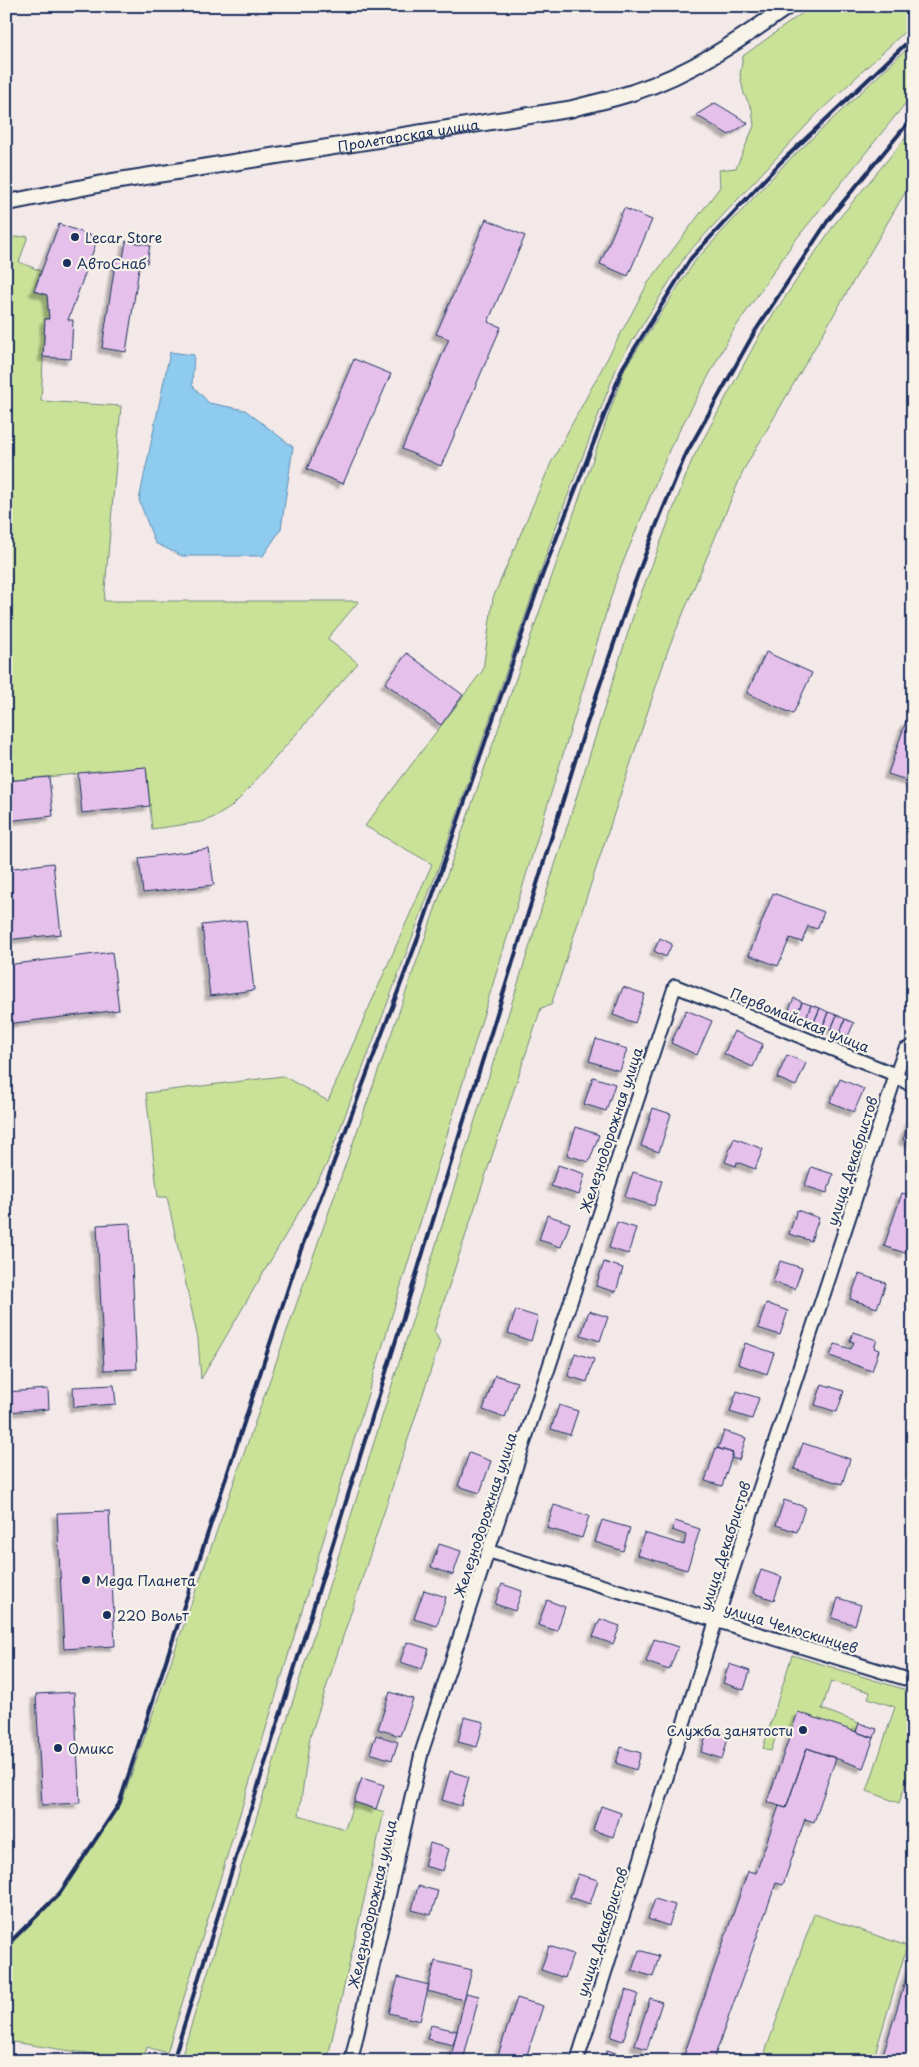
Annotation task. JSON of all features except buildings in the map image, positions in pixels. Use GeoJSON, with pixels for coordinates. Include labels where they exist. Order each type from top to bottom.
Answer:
{"type":"FeatureCollection","features":[{"type":"Feature","properties":{"kind":"street","name":"Пролетарская улица"},"geometry":{"type":"LineString","coordinates":[[6,204],[110,182],[571,109],[634,92],[679,74],[722,50],[788,6]]}},
{"type":"Feature","properties":{"kind":"street","name":"Первомайская улица"},"geometry":{"type":"LineString","coordinates":[[675,986],[896,1076],[913,1087]]}},
{"type":"Feature","properties":{"kind":"street","name":"Железнодорожная улица"},"geometry":{"type":"LineString","coordinates":[[351,2061],[422,1751],[675,986]]}},
{"type":"Feature","properties":{"kind":"street","name":"улица Декабристов"},"geometry":{"type":"LineString","coordinates":[[577,2061],[716,1621],[896,1076],[905,1050],[913,1046]]}},
{"type":"Feature","properties":{"kind":"street","name":"улица Челюскинцев"},"geometry":{"type":"LineString","coordinates":[[488,1551],[913,1681]]}},
{"type":"Feature","properties":{"kind":"green space"},"geometry":{"type":"Polygon","coordinates":[[[812,6],[913,6],[913,24],[818,113],[686,255],[618,364],[554,532],[441,861],[326,1166],[201,1379],[198,1339],[167,1197],[158,1197],[146,1093],[283,1076],[328,1101],[432,864],[365,826],[483,670],[493,598],[551,463],[648,283],[720,187],[719,170],[736,168],[754,126],[752,109],[744,94],[740,75],[743,56],[812,6]]]}},
{"type":"Feature","properties":{"kind":"green space"},"geometry":{"type":"Polygon","coordinates":[[[913,43],[913,94],[793,243],[731,334],[670,448],[617,577],[167,2053],[147,2047],[143,2061],[136,2061],[6,2041],[6,1948],[61,1894],[121,1804],[625,368],[695,261],[784,165],[913,43]]]}},
{"type":"Feature","properties":{"kind":"green space"},"geometry":{"type":"Polygon","coordinates":[[[913,129],[913,184],[903,196],[744,469],[669,647],[551,1005],[541,1008],[434,1331],[440,1342],[310,1737],[299,1815],[345,1829],[354,1802],[384,1812],[327,2061],[180,2061],[636,607],[692,460],[762,331],[836,222],[913,129]]]}},
{"type":"Feature","properties":{"kind":"green space"},"geometry":{"type":"Polygon","coordinates":[[[28,236],[19,262],[41,271],[34,290],[47,295],[49,319],[45,319],[41,401],[121,406],[104,601],[359,601],[327,639],[358,663],[243,795],[231,807],[217,816],[202,822],[152,829],[146,767],[6,781],[6,238],[28,236]]]}},
{"type":"Feature","properties":{"kind":"green space"},"geometry":{"type":"Polygon","coordinates":[[[792,1655],[913,1692],[913,1763],[899,1803],[867,1791],[895,1707],[868,1698],[870,1692],[831,1681],[822,1709],[859,1723],[856,1732],[792,1731],[779,1727],[771,1751],[763,1748],[792,1655]]]}},
{"type":"Feature","properties":{"kind":"green space"},"geometry":{"type":"Polygon","coordinates":[[[814,1914],[907,1946],[873,2061],[762,2061],[814,1914]]]}},
{"type":"Feature","properties":{"kind":"water"},"geometry":{"type":"Polygon","coordinates":[[[170,352],[194,355],[192,385],[209,403],[245,410],[293,447],[281,529],[263,556],[182,556],[155,543],[139,500],[170,352]]]}},
{"type":"Feature","properties":{"kind":"railway"},"geometry":{"type":"LineString","coordinates":[[6,1946],[60,1893],[119,1804],[300,1252],[418,938],[543,573],[623,367],[691,258],[781,162],[913,37]]}},
{"type":"Feature","properties":{"kind":"railway"},"geometry":{"type":"LineString","coordinates":[[173,2061],[585,729],[654,531],[685,456],[754,333],[829,219],[913,117]]}},
{"type":"Feature","properties":{"kind":"place","name":"Lecar Store"},"geometry":{"type":"Point","coordinates":[75,237]}},
{"type":"Feature","properties":{"kind":"place","name":"АвтоСнаб"},"geometry":{"type":"Point","coordinates":[67,263]}},
{"type":"Feature","properties":{"kind":"place","name":"Mega Планета"},"geometry":{"type":"Point","coordinates":[86,1580]}},
{"type":"Feature","properties":{"kind":"place","name":"220 Вольт"},"geometry":{"type":"Point","coordinates":[107,1615]}},
{"type":"Feature","properties":{"kind":"place","name":"Служба занятости"},"geometry":{"type":"Point","coordinates":[803,1730]}},
{"type":"Feature","properties":{"kind":"place","name":"Омикс"},"geometry":{"type":"Point","coordinates":[58,1748]}}]}
